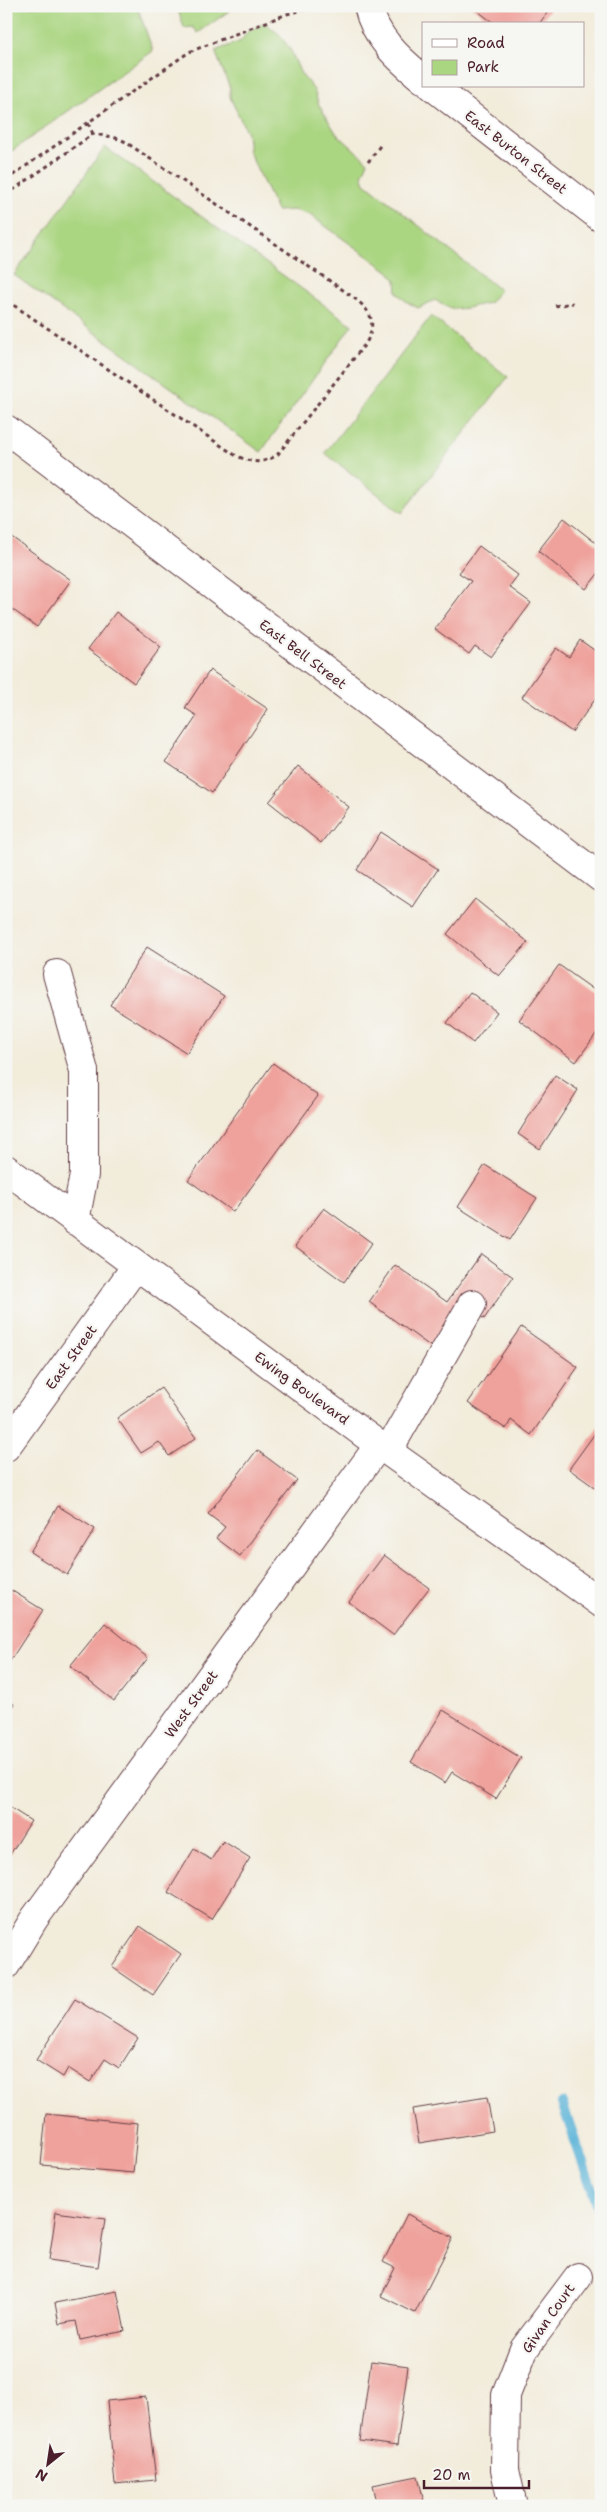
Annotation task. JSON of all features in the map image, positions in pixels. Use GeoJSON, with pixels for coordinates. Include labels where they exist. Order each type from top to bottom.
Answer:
{"type":"FeatureCollection","features":[{"type":"Feature","properties":{"kind":"street"},"geometry":{"type":"LineString","coordinates":[[368,6],[370,16],[381,39],[404,64],[422,79]]}},
{"type":"Feature","properties":{"kind":"street","name":"East Burton Street"},"geometry":{"type":"LineString","coordinates":[[435,88],[601,218]]}},
{"type":"Feature","properties":{"kind":"street","name":"East Bell Street"},"geometry":{"type":"LineString","coordinates":[[6,429],[601,878]]}},
{"type":"Feature","properties":{"kind":"street"},"geometry":{"type":"LineString","coordinates":[[57,974],[84,1071],[84,1175],[75,1221]]}},
{"type":"Feature","properties":{"kind":"street","name":"Ewing Boulevard"},"geometry":{"type":"LineString","coordinates":[[6,1170],[383,1448],[601,1603]]}},
{"type":"Feature","properties":{"kind":"street","name":"East Street"},"geometry":{"type":"LineString","coordinates":[[6,1447],[136,1266]]}},
{"type":"Feature","properties":{"kind":"street","name":"West Street"},"geometry":{"type":"LineString","coordinates":[[6,1965],[34,1919],[383,1448],[472,1304]]}},
{"type":"Feature","properties":{"kind":"street","name":"Givan Court"},"geometry":{"type":"LineString","coordinates":[[513,2506],[505,2470],[506,2395],[524,2349],[578,2277]]}},
{"type":"Feature","properties":{"kind":"path"},"geometry":{"type":"LineString","coordinates":[[6,180],[189,52],[287,14],[320,6]]}},
{"type":"Feature","properties":{"kind":"path"},"geometry":{"type":"LineString","coordinates":[[88,123],[93,134]]}},
{"type":"Feature","properties":{"kind":"path"},"geometry":{"type":"LineString","coordinates":[[6,195],[93,134],[113,136],[361,303],[370,313],[372,324],[371,335],[366,344],[278,454],[269,461],[258,463],[247,461],[235,455],[6,300]]}},
{"type":"Feature","properties":{"kind":"path"},"geometry":{"type":"LineString","coordinates":[[368,162],[382,144]]}},
{"type":"Feature","properties":{"kind":"path"},"geometry":{"type":"LineString","coordinates":[[555,306],[573,303]]}},
{"type":"Feature","properties":{"kind":"green space"},"geometry":{"type":"Polygon","coordinates":[[[6,6],[137,6],[153,51],[6,155],[6,6]]]}},
{"type":"Feature","properties":{"kind":"green space"},"geometry":{"type":"Polygon","coordinates":[[[177,6],[229,6],[229,11],[198,33],[193,27],[184,28],[177,6]]]}},
{"type":"Feature","properties":{"kind":"green space"},"geometry":{"type":"Polygon","coordinates":[[[265,23],[280,35],[291,51],[301,74],[314,90],[319,105],[336,133],[368,162],[362,175],[365,183],[500,290],[489,303],[455,309],[435,300],[418,308],[407,302],[397,293],[396,280],[388,271],[310,215],[294,210],[277,211],[249,152],[247,133],[230,97],[230,88],[215,51],[241,41],[247,32],[265,23]]]}},
{"type":"Feature","properties":{"kind":"green space"},"geometry":{"type":"Polygon","coordinates":[[[105,147],[352,325],[261,452],[14,275],[105,147]]]}},
{"type":"Feature","properties":{"kind":"green space"},"geometry":{"type":"Polygon","coordinates":[[[431,316],[508,377],[402,513],[325,453],[431,316]]]}},
{"type":"Feature","properties":{"kind":"building"},"geometry":{"type":"Polygon","coordinates":[[[471,6],[552,6],[540,22],[492,22],[471,6]]]}},
{"type":"Feature","properties":{"kind":"building"},"geometry":{"type":"Polygon","coordinates":[[[564,518],[601,547],[601,570],[586,589],[538,551],[564,518]]]}},
{"type":"Feature","properties":{"kind":"building"},"geometry":{"type":"Polygon","coordinates":[[[6,533],[71,580],[37,627],[6,605],[6,533]]]}},
{"type":"Feature","properties":{"kind":"building"},"geometry":{"type":"Polygon","coordinates":[[[479,546],[518,575],[509,587],[531,603],[491,657],[475,646],[469,654],[435,629],[471,581],[459,573],[479,546]]]}},
{"type":"Feature","properties":{"kind":"building"},"geometry":{"type":"Polygon","coordinates":[[[116,612],[161,647],[134,683],[88,649],[116,612]]]}},
{"type":"Feature","properties":{"kind":"building"},"geometry":{"type":"Polygon","coordinates":[[[580,640],[601,655],[601,691],[572,732],[522,697],[556,648],[569,657],[580,640]]]}},
{"type":"Feature","properties":{"kind":"building"},"geometry":{"type":"Polygon","coordinates":[[[210,670],[268,709],[212,793],[166,762],[197,716],[185,708],[210,670]]]}},
{"type":"Feature","properties":{"kind":"building"},"geometry":{"type":"Polygon","coordinates":[[[298,766],[349,807],[321,843],[269,802],[298,766]]]}},
{"type":"Feature","properties":{"kind":"building"},"geometry":{"type":"Polygon","coordinates":[[[381,832],[438,869],[413,907],[357,870],[381,832]]]}},
{"type":"Feature","properties":{"kind":"building"},"geometry":{"type":"Polygon","coordinates":[[[475,899],[528,942],[499,976],[447,934],[475,899]]]}},
{"type":"Feature","properties":{"kind":"building"},"geometry":{"type":"Polygon","coordinates":[[[147,947],[224,996],[187,1053],[110,1005],[147,947]]]}},
{"type":"Feature","properties":{"kind":"building"},"geometry":{"type":"Polygon","coordinates":[[[559,965],[601,995],[601,1027],[576,1062],[519,1020],[559,965]]]}},
{"type":"Feature","properties":{"kind":"building"},"geometry":{"type":"Polygon","coordinates":[[[470,992],[497,1012],[473,1043],[447,1023],[470,992]]]}},
{"type":"Feature","properties":{"kind":"building"},"geometry":{"type":"Polygon","coordinates":[[[273,1063],[318,1096],[233,1212],[188,1180],[273,1063]]]}},
{"type":"Feature","properties":{"kind":"building"},"geometry":{"type":"Polygon","coordinates":[[[555,1075],[578,1090],[540,1149],[518,1134],[555,1075]]]}},
{"type":"Feature","properties":{"kind":"building"},"geometry":{"type":"Polygon","coordinates":[[[485,1165],[537,1198],[510,1240],[458,1207],[485,1165]]]}},
{"type":"Feature","properties":{"kind":"building"},"geometry":{"type":"Polygon","coordinates":[[[324,1208],[372,1243],[344,1282],[295,1246],[324,1208]]]}},
{"type":"Feature","properties":{"kind":"building"},"geometry":{"type":"Polygon","coordinates":[[[481,1254],[513,1277],[484,1319],[465,1305],[434,1349],[369,1302],[395,1265],[447,1302],[481,1254]]]}},
{"type":"Feature","properties":{"kind":"building"},"geometry":{"type":"Polygon","coordinates":[[[521,1327],[578,1367],[531,1435],[511,1420],[506,1429],[468,1403],[521,1327]]]}},
{"type":"Feature","properties":{"kind":"building"},"geometry":{"type":"Polygon","coordinates":[[[161,1388],[196,1438],[169,1456],[159,1442],[141,1453],[117,1418],[161,1388]]]}},
{"type":"Feature","properties":{"kind":"building"},"geometry":{"type":"Polygon","coordinates":[[[601,1425],[601,1492],[569,1469],[601,1425]]]}},
{"type":"Feature","properties":{"kind":"building"},"geometry":{"type":"Polygon","coordinates":[[[257,1450],[297,1480],[240,1556],[216,1538],[225,1527],[208,1514],[257,1450]]]}},
{"type":"Feature","properties":{"kind":"building"},"geometry":{"type":"Polygon","coordinates":[[[58,1506],[95,1529],[67,1575],[30,1552],[58,1506]]]}},
{"type":"Feature","properties":{"kind":"building"},"geometry":{"type":"Polygon","coordinates":[[[384,1555],[429,1588],[393,1635],[349,1602],[384,1555]]]}},
{"type":"Feature","properties":{"kind":"building"},"geometry":{"type":"Polygon","coordinates":[[[6,1587],[43,1610],[8,1664],[6,1663],[6,1587]]]}},
{"type":"Feature","properties":{"kind":"building"},"geometry":{"type":"Polygon","coordinates":[[[105,1623],[148,1658],[114,1701],[70,1666],[105,1623]]]}},
{"type":"Feature","properties":{"kind":"building"},"geometry":{"type":"Polygon","coordinates":[[[6,1700],[14,1704],[6,1716],[6,1700]]]}},
{"type":"Feature","properties":{"kind":"building"},"geometry":{"type":"Polygon","coordinates":[[[443,1710],[521,1758],[496,1799],[452,1772],[445,1783],[411,1762],[443,1710]]]}},
{"type":"Feature","properties":{"kind":"building"},"geometry":{"type":"Polygon","coordinates":[[[6,1805],[31,1821],[6,1861],[6,1805]]]}},
{"type":"Feature","properties":{"kind":"building"},"geometry":{"type":"Polygon","coordinates":[[[223,1841],[250,1858],[212,1919],[168,1892],[194,1849],[211,1860],[223,1841]]]}},
{"type":"Feature","properties":{"kind":"building"},"geometry":{"type":"Polygon","coordinates":[[[140,1926],[181,1954],[153,1995],[112,1967],[140,1926]]]}},
{"type":"Feature","properties":{"kind":"building"},"geometry":{"type":"Polygon","coordinates":[[[75,1999],[138,2038],[119,2068],[105,2059],[90,2082],[68,2068],[63,2077],[36,2060],[75,1999]]]}},
{"type":"Feature","properties":{"kind":"building"},"geometry":{"type":"Polygon","coordinates":[[[487,2097],[493,2131],[419,2143],[413,2109],[487,2097]]]}},
{"type":"Feature","properties":{"kind":"building"},"geometry":{"type":"Polygon","coordinates":[[[46,2114],[138,2123],[133,2173],[41,2165],[46,2114]]]}},
{"type":"Feature","properties":{"kind":"building"},"geometry":{"type":"Polygon","coordinates":[[[56,2212],[105,2219],[98,2267],[49,2260],[56,2212]]]}},
{"type":"Feature","properties":{"kind":"building"},"geometry":{"type":"Polygon","coordinates":[[[407,2214],[453,2238],[415,2313],[381,2296],[395,2268],[383,2262],[407,2214]]]}},
{"type":"Feature","properties":{"kind":"building"},"geometry":{"type":"Polygon","coordinates":[[[117,2291],[125,2331],[80,2340],[76,2321],[59,2324],[55,2303],[117,2291]]]}},
{"type":"Feature","properties":{"kind":"building"},"geometry":{"type":"Polygon","coordinates":[[[371,2361],[408,2366],[397,2446],[360,2441],[371,2361]]]}},
{"type":"Feature","properties":{"kind":"building"},"geometry":{"type":"Polygon","coordinates":[[[146,2397],[156,2480],[115,2484],[107,2401],[146,2397]]]}},
{"type":"Feature","properties":{"kind":"building"},"geometry":{"type":"Polygon","coordinates":[[[418,2476],[425,2506],[378,2506],[373,2485],[418,2476]]]}},
{"type":"Feature","properties":{"kind":"waterway"},"geometry":{"type":"LineString","coordinates":[[562,2103],[601,2215]]}}]}
